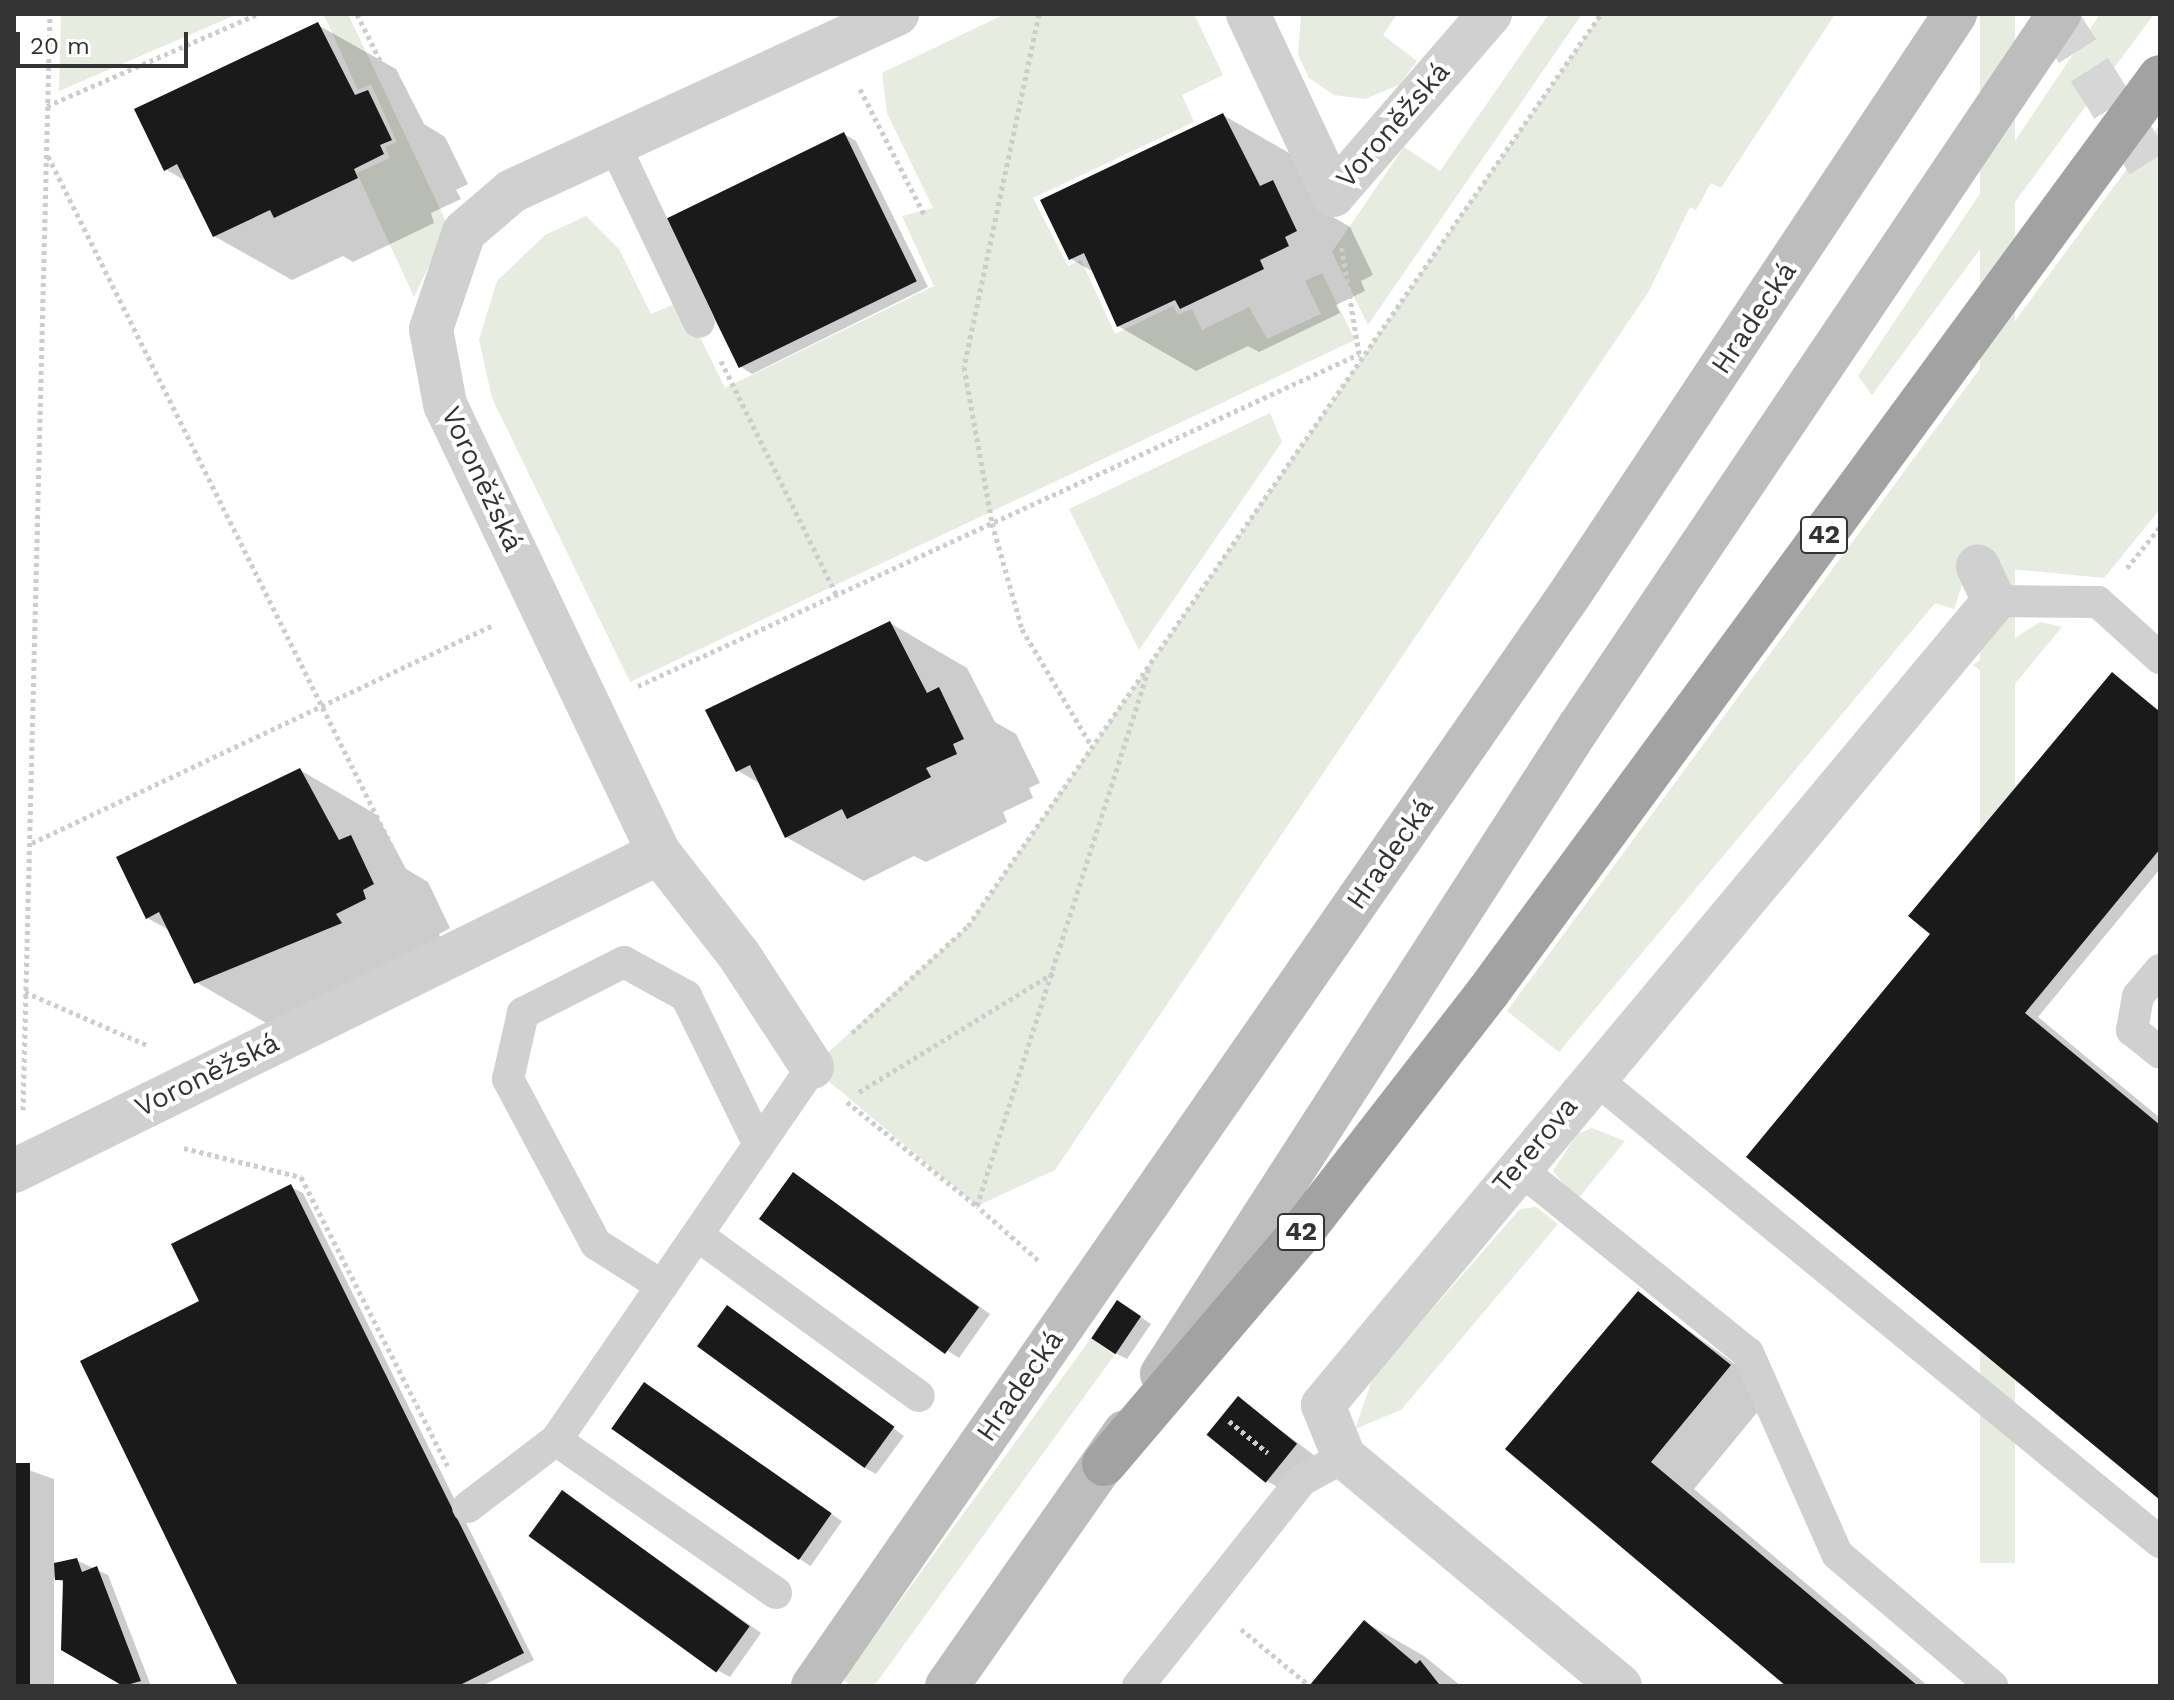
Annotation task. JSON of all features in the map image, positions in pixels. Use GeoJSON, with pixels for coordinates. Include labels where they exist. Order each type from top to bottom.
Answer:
{"type":"FeatureCollection","features":[{"type":"Feature","properties":{"kind":"highway","name":"42"},"geometry":{"type":"LineString","coordinates":[[1104,1464],[1305,1228],[1488,992],[2160,77]]}},
{"type":"Feature","properties":{"kind":"main road","name":"Hradecká"},"geometry":{"type":"LineString","coordinates":[[813,1686],[1568,597],[1955,14]]}},
{"type":"Feature","properties":{"kind":"main road"},"geometry":{"type":"LineString","coordinates":[[947,1686],[1104,1464],[1579,727],[2059,14]]}},
{"type":"Feature","properties":{"kind":"street"},"geometry":{"type":"LineString","coordinates":[[464,232],[512,191],[897,14]]}},
{"type":"Feature","properties":{"kind":"street","name":"Voroněžská"},"geometry":{"type":"LineString","coordinates":[[1248,14],[1333,195],[1490,14]]}},
{"type":"Feature","properties":{"kind":"street","name":"Voroněžská"},"geometry":{"type":"LineString","coordinates":[[464,232],[431,329],[445,404],[659,853],[739,955],[812,1067]]}},
{"type":"Feature","properties":{"kind":"street","name":"Tererova"},"geometry":{"type":"LineString","coordinates":[[1620,1686],[1344,1457],[1323,1405],[1592,1076],[1986,584]]}},
{"type":"Feature","properties":{"kind":"street","name":"Voroněžská"},"geometry":{"type":"LineString","coordinates":[[18,1169],[659,853]]}},
{"type":"Feature","properties":{"kind":"lane"},"geometry":{"type":"LineString","coordinates":[[614,144],[699,322]]}},
{"type":"Feature","properties":{"kind":"lane"},"geometry":{"type":"LineString","coordinates":[[1986,584],[2098,602],[2160,658]]}},
{"type":"Feature","properties":{"kind":"lane"},"geometry":{"type":"LineString","coordinates":[[662,1286],[596,1244],[508,1079],[523,1013],[624,962],[686,996],[757,1141]]}},
{"type":"Feature","properties":{"kind":"lane"},"geometry":{"type":"LineString","coordinates":[[2160,970],[2138,996],[2132,1030],[2160,1053]]}},
{"type":"Feature","properties":{"kind":"lane"},"geometry":{"type":"LineString","coordinates":[[468,1507],[556,1440],[697,1235],[757,1141],[812,1067]]}},
{"type":"Feature","properties":{"kind":"lane"},"geometry":{"type":"LineString","coordinates":[[1592,1076],[2160,1542]]}},
{"type":"Feature","properties":{"kind":"lane"},"geometry":{"type":"LineString","coordinates":[[1516,1166],[1748,1353],[1837,1554],[1992,1686]]}},
{"type":"Feature","properties":{"kind":"lane"},"geometry":{"type":"LineString","coordinates":[[697,1235],[919,1396]]}},
{"type":"Feature","properties":{"kind":"lane"},"geometry":{"type":"LineString","coordinates":[[556,1440],[776,1593]]}},
{"type":"Feature","properties":{"kind":"lane"},"geometry":{"type":"LineString","coordinates":[[1138,1686],[1302,1480],[1344,1457]]}},
{"type":"Feature","properties":{"kind":"path"},"geometry":{"type":"LineString","coordinates":[[18,1169],[32,844],[50,14]]}},
{"type":"Feature","properties":{"kind":"path"},"geometry":{"type":"LineString","coordinates":[[47,106],[258,14]]}},
{"type":"Feature","properties":{"kind":"path"},"geometry":{"type":"LineString","coordinates":[[357,14],[464,232]]}},
{"type":"Feature","properties":{"kind":"path"},"geometry":{"type":"LineString","coordinates":[[1039,14],[964,367],[992,523],[1022,629],[1091,745]]}},
{"type":"Feature","properties":{"kind":"path"},"geometry":{"type":"LineString","coordinates":[[812,1067],[968,926],[1359,354],[1601,14]]}},
{"type":"Feature","properties":{"kind":"path"},"geometry":{"type":"LineString","coordinates":[[837,42],[925,216]]}},
{"type":"Feature","properties":{"kind":"path"},"geometry":{"type":"LineString","coordinates":[[48,155],[319,708],[447,957]]}},
{"type":"Feature","properties":{"kind":"path"},"geometry":{"type":"LineString","coordinates":[[1333,195],[1359,354]]}},
{"type":"Feature","properties":{"kind":"path"},"geometry":{"type":"LineString","coordinates":[[699,322],[751,412],[836,594]]}},
{"type":"Feature","properties":{"kind":"path"},"geometry":{"type":"LineString","coordinates":[[590,708],[1359,354]]}},
{"type":"Feature","properties":{"kind":"path"},"geometry":{"type":"LineString","coordinates":[[32,844],[540,602]]}},
{"type":"Feature","properties":{"kind":"path"},"geometry":{"type":"LineString","coordinates":[[977,1206],[1056,972],[1150,663]]}},
{"type":"Feature","properties":{"kind":"path"},"geometry":{"type":"LineString","coordinates":[[1038,1260],[977,1206],[845,1100],[1056,972]]}},
{"type":"Feature","properties":{"kind":"path"},"geometry":{"type":"LineString","coordinates":[[25,992],[211,1074]]}},
{"type":"Feature","properties":{"kind":"path"},"geometry":{"type":"LineString","coordinates":[[179,1147],[301,1177],[468,1507]]}},
{"type":"Feature","properties":{"kind":"path"},"geometry":{"type":"LineString","coordinates":[[1229,1421],[1282,1463]]}},
{"type":"Feature","properties":{"kind":"path"},"geometry":{"type":"LineString","coordinates":[[1206,1601],[1310,1686]]}},
{"type":"Feature","properties":{"kind":"shaded area"},"geometry":{"type":"Polygon","coordinates":[[[61,14],[238,14],[59,91],[61,14]]]}},
{"type":"Feature","properties":{"kind":"shaded area"},"geometry":{"type":"Polygon","coordinates":[[[315,14],[348,14],[448,226],[414,297],[357,173],[390,158],[385,147],[397,142],[371,84],[358,90],[324,15],[315,14]]]}},
{"type":"Feature","properties":{"kind":"shaded area"},"geometry":{"type":"Polygon","coordinates":[[[1005,14],[1194,14],[1223,75],[1182,95],[1194,122],[1033,198],[1068,266],[1081,260],[1115,334],[1173,306],[1178,315],[1192,309],[1202,330],[1249,307],[1267,339],[1321,314],[1305,281],[1322,273],[1355,340],[630,682],[492,398],[479,340],[497,281],[545,235],[586,216],[619,249],[651,314],[682,301],[725,388],[934,286],[902,216],[933,208],[887,113],[882,73],[1005,14]]]}},
{"type":"Feature","properties":{"kind":"shaded area"},"geometry":{"type":"Polygon","coordinates":[[[1301,14],[1397,14],[1383,35],[1417,61],[1399,85],[1365,99],[1334,95],[1309,78],[1298,55],[1301,14]]]}},
{"type":"Feature","properties":{"kind":"shaded area"},"geometry":{"type":"Polygon","coordinates":[[[1549,14],[1582,14],[1368,325],[1332,252],[1404,147],[1440,171],[1549,14]]]}},
{"type":"Feature","properties":{"kind":"shaded area"},"geometry":{"type":"Polygon","coordinates":[[[1601,14],[1835,14],[1721,188],[1711,183],[1696,210],[1690,207],[1649,291],[1055,1170],[977,1206],[812,1067],[968,926],[1601,14]]]}},
{"type":"Feature","properties":{"kind":"shaded area"},"geometry":{"type":"Polygon","coordinates":[[[1980,14],[2015,14],[2015,1563],[1980,1563],[1980,14]]]}},
{"type":"Feature","properties":{"kind":"shaded area"},"geometry":{"type":"Polygon","coordinates":[[[2100,14],[2154,14],[1872,395],[1858,376],[2100,14]]]}},
{"type":"Feature","properties":{"kind":"shaded area"},"geometry":{"type":"Polygon","coordinates":[[[2160,124],[2160,509],[2104,578],[2000,568],[1963,582],[1954,609],[1935,603],[1559,1052],[1507,1011],[2160,124]]]}},
{"type":"Feature","properties":{"kind":"shaded area"},"geometry":{"type":"Polygon","coordinates":[[[1270,413],[1282,442],[1139,650],[1069,509],[1270,413]]]}},
{"type":"Feature","properties":{"kind":"shaded area"},"geometry":{"type":"Polygon","coordinates":[[[2040,622],[2062,627],[2008,692],[1973,665],[2040,622]]]}},
{"type":"Feature","properties":{"kind":"shaded area"},"geometry":{"type":"Polygon","coordinates":[[[1592,1128],[1625,1141],[1577,1200],[1553,1171],[1577,1134],[1592,1128]]]}},
{"type":"Feature","properties":{"kind":"shaded area"},"geometry":{"type":"Polygon","coordinates":[[[1536,1207],[1558,1224],[1401,1410],[1355,1429],[1373,1377],[1520,1209],[1536,1207]]]}},
{"type":"Feature","properties":{"kind":"shaded area"},"geometry":{"type":"Polygon","coordinates":[[[1091,1338],[1114,1355],[874,1686],[852,1686],[843,1679],[1091,1338]]]}},
{"type":"Feature","properties":{"kind":"building"},"geometry":{"type":"Polygon","coordinates":[[[318,22],[355,95],[368,90],[392,140],[380,145],[384,154],[354,169],[358,178],[274,218],[270,210],[213,237],[177,164],[164,171],[134,109],[318,22]]]}},
{"type":"Feature","properties":{"kind":"building"},"geometry":{"type":"Polygon","coordinates":[[[1223,113],[1260,186],[1273,180],[1297,231],[1285,237],[1289,246],[1260,260],[1264,269],[1180,309],[1175,300],[1117,327],[1084,253],[1069,260],[1040,200],[1223,113]]]}},
{"type":"Feature","properties":{"kind":"building"},"geometry":{"type":"Polygon","coordinates":[[[844,132],[917,281],[739,368],[666,219],[844,132]]]}},
{"type":"Feature","properties":{"kind":"building"},"geometry":{"type":"Polygon","coordinates":[[[890,621],[927,693],[939,687],[964,739],[953,744],[957,754],[926,768],[931,777],[847,819],[842,809],[785,838],[750,765],[736,772],[705,710],[890,621]]]}},
{"type":"Feature","properties":{"kind":"building"},"geometry":{"type":"Polygon","coordinates":[[[2112,672],[2160,712],[2160,849],[2025,1013],[2160,1125],[2160,1500],[1746,1157],[1930,934],[1908,916],[2112,672]]]}},
{"type":"Feature","properties":{"kind":"building"},"geometry":{"type":"Polygon","coordinates":[[[300,768],[339,840],[351,835],[374,884],[363,890],[366,899],[336,914],[342,923],[194,984],[159,912],[146,919],[116,857],[300,768]]]}},
{"type":"Feature","properties":{"kind":"building"},"geometry":{"type":"Polygon","coordinates":[[[793,1172],[979,1307],[945,1354],[759,1219],[793,1172]]]}},
{"type":"Feature","properties":{"kind":"building"},"geometry":{"type":"Polygon","coordinates":[[[291,1184],[524,1653],[458,1686],[238,1686],[80,1361],[199,1301],[171,1244],[291,1184]]]}},
{"type":"Feature","properties":{"kind":"building"},"geometry":{"type":"Polygon","coordinates":[[[1638,1291],[1731,1365],[1651,1462],[1918,1686],[1786,1686],[1505,1449],[1638,1291]]]}},
{"type":"Feature","properties":{"kind":"building"},"geometry":{"type":"Polygon","coordinates":[[[1117,1300],[1141,1316],[1115,1354],[1091,1338],[1117,1300]]]}},
{"type":"Feature","properties":{"kind":"building"},"geometry":{"type":"Polygon","coordinates":[[[727,1305],[894,1427],[864,1468],[697,1346],[727,1305]]]}},
{"type":"Feature","properties":{"kind":"building"},"geometry":{"type":"Polygon","coordinates":[[[644,1382],[832,1513],[799,1560],[611,1429],[644,1382]]]}},
{"type":"Feature","properties":{"kind":"building"},"geometry":{"type":"Polygon","coordinates":[[[1238,1396],[1297,1444],[1266,1483],[1207,1435],[1238,1396]]]}},
{"type":"Feature","properties":{"kind":"building"},"geometry":{"type":"Polygon","coordinates":[[[14,1463],[30,1463],[30,1686],[14,1686],[14,1463]]]}},
{"type":"Feature","properties":{"kind":"building"},"geometry":{"type":"Polygon","coordinates":[[[562,1490],[750,1626],[716,1672],[528,1536],[562,1490]]]}},
{"type":"Feature","properties":{"kind":"building"},"geometry":{"type":"Polygon","coordinates":[[[77,1558],[82,1572],[97,1566],[141,1681],[123,1686],[61,1650],[63,1580],[55,1580],[54,1563],[77,1558]]]}},
{"type":"Feature","properties":{"kind":"building"},"geometry":{"type":"Polygon","coordinates":[[[1364,1620],[1416,1664],[1420,1660],[1439,1684],[1449,1686],[1309,1686],[1364,1620]]]}},
{"type":"Feature","properties":{"kind":"tunnel"},"geometry":{"type":"LineString","coordinates":[[2054,14],[2160,181]]}}]}
